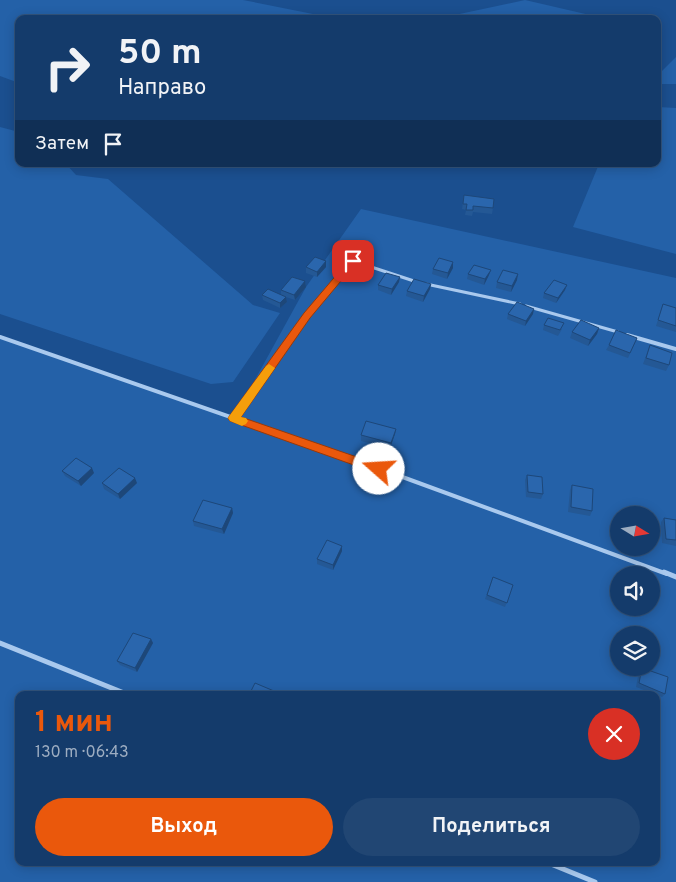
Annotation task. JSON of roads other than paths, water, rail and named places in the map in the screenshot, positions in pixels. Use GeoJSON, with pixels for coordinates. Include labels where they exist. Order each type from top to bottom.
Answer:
{"type":"FeatureCollection","features":[{"type":"Feature","properties":{"kind":"lane"},"geometry":{"type":"LineString","coordinates":[[234,418],[307,316],[353,261],[416,282],[503,300],[676,349]]}},
{"type":"Feature","properties":{"kind":"lane"},"geometry":{"type":"LineString","coordinates":[[0,336],[676,577]]}},
{"type":"Feature","properties":{"kind":"lane"},"geometry":{"type":"LineString","coordinates":[[0,643],[120,691]]}},
{"type":"Feature","properties":{"kind":"lane"},"geometry":{"type":"LineString","coordinates":[[556,866],[595,882]]}}]}
